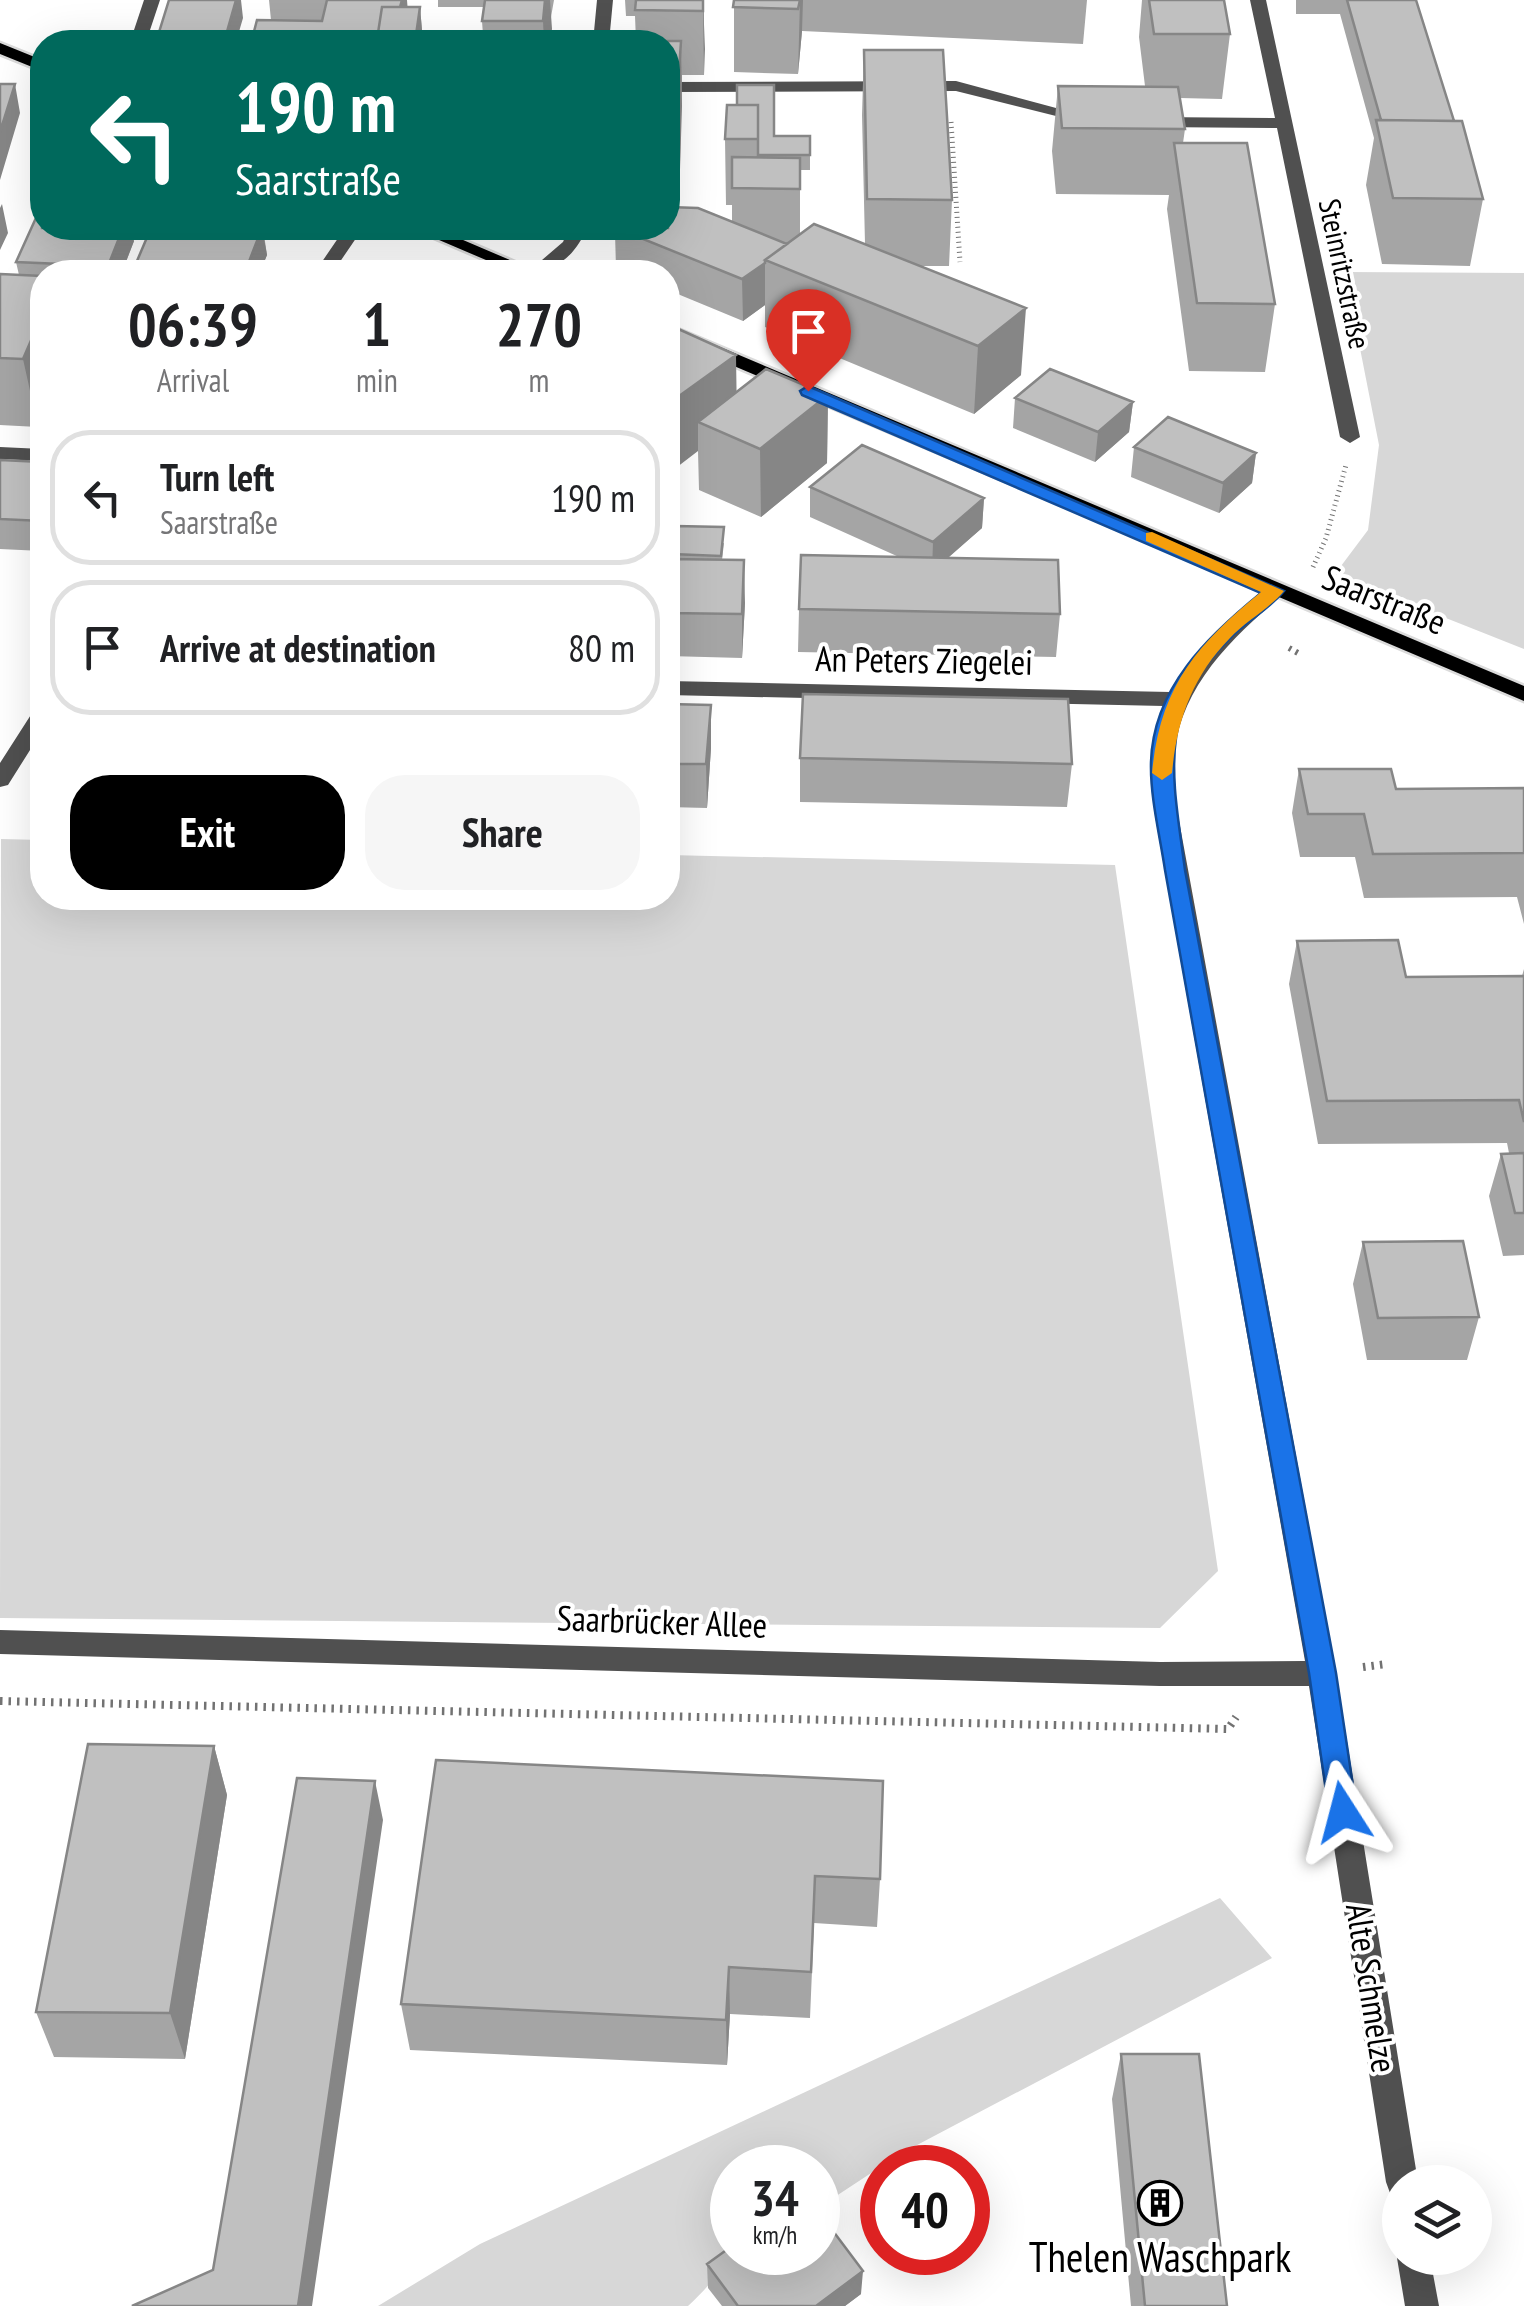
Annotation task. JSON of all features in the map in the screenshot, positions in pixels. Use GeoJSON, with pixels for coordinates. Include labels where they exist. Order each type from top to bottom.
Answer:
{"type":"FeatureCollection","features":[{"type":"Feature","properties":{"kind":"main road"},"geometry":{"type":"LineString","coordinates":[[0,48],[30,61]]}},
{"type":"Feature","properties":{"kind":"main road"},"geometry":{"type":"LineString","coordinates":[[451,240],[502,260]]}},
{"type":"Feature","properties":{"kind":"main road","name":"Saarstraße"},"geometry":{"type":"LineString","coordinates":[[680,337],[1524,694]]}},
{"type":"Feature","properties":{"kind":"street"},"geometry":{"type":"LineString","coordinates":[[142,30],[152,0]]}},
{"type":"Feature","properties":{"kind":"street"},"geometry":{"type":"LineString","coordinates":[[603,30],[605,0]]}},
{"type":"Feature","properties":{"kind":"street","name":"Steinritzstraße"},"geometry":{"type":"LineString","coordinates":[[1258,0],[1350,437]]}},
{"type":"Feature","properties":{"kind":"street"},"geometry":{"type":"LineString","coordinates":[[680,87],[948,86],[1097,121],[1285,124]]}},
{"type":"Feature","properties":{"kind":"street"},"geometry":{"type":"LineString","coordinates":[[551,260],[573,240]]}},
{"type":"Feature","properties":{"kind":"street"},"geometry":{"type":"LineString","coordinates":[[0,454],[30,455]]}},
{"type":"Feature","properties":{"kind":"street","name":"Alte Schmelze"},"geometry":{"type":"LineString","coordinates":[[1274,591],[1224,633],[1198,662],[1166,732],[1161,763],[1171,842],[1322,1673],[1399,2165]]}},
{"type":"Feature","properties":{"kind":"street","name":"An Peters Ziegelei"},"geometry":{"type":"LineString","coordinates":[[680,688],[1179,699]]}},
{"type":"Feature","properties":{"kind":"street"},"geometry":{"type":"LineString","coordinates":[[0,780],[30,733]]}},
{"type":"Feature","properties":{"kind":"street","name":"Saarbrücker Allee"},"geometry":{"type":"LineString","coordinates":[[0,1642],[1160,1674],[1322,1673]]}},
{"type":"Feature","properties":{"kind":"street"},"geometry":{"type":"LineString","coordinates":[[1417,2275],[1422,2306]]}},
{"type":"Feature","properties":{"kind":"path"},"geometry":{"type":"LineString","coordinates":[[948,86],[960,262]]}},
{"type":"Feature","properties":{"kind":"path"},"geometry":{"type":"LineString","coordinates":[[1312,568],[1326,538],[1346,471],[1350,437]]}},
{"type":"Feature","properties":{"kind":"path"},"geometry":{"type":"LineString","coordinates":[[1289,648],[1298,653]]}},
{"type":"Feature","properties":{"kind":"path"},"geometry":{"type":"LineString","coordinates":[[0,1701],[1228,1729]]}},
{"type":"Feature","properties":{"kind":"shaded area"},"geometry":{"type":"Polygon","coordinates":[[[1345,272],[1524,273],[1524,649],[1335,574],[1368,530],[1379,445],[1345,272]]]}},
{"type":"Feature","properties":{"kind":"shaded area"},"geometry":{"type":"Polygon","coordinates":[[[1,839],[30,840],[30,910],[680,910],[680,855],[1115,865],[1218,1571],[1160,1628],[0,1618],[1,839]]]}},
{"type":"Feature","properties":{"kind":"shaded area"},"geometry":{"type":"Polygon","coordinates":[[[1220,1898],[1272,1958],[917,2145],[860,2145],[860,2180],[840,2194],[840,2145],[710,2145],[710,2275],[716,2275],[688,2306],[378,2306],[480,2244],[1220,1898]]]}},
{"type":"Feature","properties":{"kind":"building"},"geometry":{"type":"Polygon","coordinates":[[[169,0],[236,0],[227,30],[160,30],[169,0]]]}},
{"type":"Feature","properties":{"kind":"building"},"geometry":{"type":"Polygon","coordinates":[[[327,0],[402,0],[400,7],[382,7],[378,30],[254,30],[257,20],[322,21],[327,0]]]}},
{"type":"Feature","properties":{"kind":"building"},"geometry":{"type":"Polygon","coordinates":[[[485,0],[545,0],[543,21],[482,21],[485,0]]]}},
{"type":"Feature","properties":{"kind":"building"},"geometry":{"type":"Polygon","coordinates":[[[636,0],[703,0],[703,11],[635,10],[636,0]]]}},
{"type":"Feature","properties":{"kind":"building"},"geometry":{"type":"Polygon","coordinates":[[[734,0],[800,0],[798,9],[733,7],[734,0]]]}},
{"type":"Feature","properties":{"kind":"building"},"geometry":{"type":"Polygon","coordinates":[[[1149,0],[1224,0],[1230,34],[1154,34],[1149,0]]]}},
{"type":"Feature","properties":{"kind":"building"},"geometry":{"type":"Polygon","coordinates":[[[1347,0],[1416,0],[1454,121],[1381,120],[1347,0]]]}},
{"type":"Feature","properties":{"kind":"building"},"geometry":{"type":"Polygon","coordinates":[[[382,7],[420,7],[417,30],[378,30],[382,7]]]}},
{"type":"Feature","properties":{"kind":"building"},"geometry":{"type":"Polygon","coordinates":[[[864,50],[943,50],[952,200],[867,199],[864,50]]]}},
{"type":"Feature","properties":{"kind":"building"},"geometry":{"type":"Polygon","coordinates":[[[0,84],[15,84],[0,132],[0,84]]]}},
{"type":"Feature","properties":{"kind":"building"},"geometry":{"type":"Polygon","coordinates":[[[737,85],[774,85],[774,136],[810,136],[810,155],[758,155],[758,105],[737,105],[737,85]]]}},
{"type":"Feature","properties":{"kind":"building"},"geometry":{"type":"Polygon","coordinates":[[[1058,86],[1178,87],[1185,129],[1062,128],[1058,86]]]}},
{"type":"Feature","properties":{"kind":"building"},"geometry":{"type":"Polygon","coordinates":[[[727,105],[758,105],[758,139],[725,139],[727,105]]]}},
{"type":"Feature","properties":{"kind":"building"},"geometry":{"type":"Polygon","coordinates":[[[1376,120],[1462,121],[1483,199],[1393,198],[1376,120]]]}},
{"type":"Feature","properties":{"kind":"building"},"geometry":{"type":"Polygon","coordinates":[[[1174,143],[1247,143],[1275,304],[1197,303],[1174,143]]]}},
{"type":"Feature","properties":{"kind":"building"},"geometry":{"type":"Polygon","coordinates":[[[732,157],[800,158],[800,189],[732,188],[732,157]]]}},
{"type":"Feature","properties":{"kind":"building"},"geometry":{"type":"Polygon","coordinates":[[[680,207],[698,208],[787,244],[742,279],[646,240],[680,240],[680,207]]]}},
{"type":"Feature","properties":{"kind":"building"},"geometry":{"type":"Polygon","coordinates":[[[814,224],[1026,308],[978,346],[765,260],[814,224]]]}},
{"type":"Feature","properties":{"kind":"building"},"geometry":{"type":"Polygon","coordinates":[[[30,231],[30,240],[118,240],[110,260],[16,262],[30,231]]]}},
{"type":"Feature","properties":{"kind":"building"},"geometry":{"type":"Polygon","coordinates":[[[146,240],[257,240],[250,260],[137,260],[146,240]]]}},
{"type":"Feature","properties":{"kind":"building"},"geometry":{"type":"Polygon","coordinates":[[[0,274],[30,275],[30,343],[23,359],[0,358],[0,274]]]}},
{"type":"Feature","properties":{"kind":"building"},"geometry":{"type":"Polygon","coordinates":[[[680,330],[736,355],[680,395],[680,330]]]}},
{"type":"Feature","properties":{"kind":"building"},"geometry":{"type":"Polygon","coordinates":[[[766,369],[828,395],[760,449],[698,422],[766,369]]]}},
{"type":"Feature","properties":{"kind":"building"},"geometry":{"type":"Polygon","coordinates":[[[1050,369],[1133,402],[1098,432],[1015,398],[1050,369]]]}},
{"type":"Feature","properties":{"kind":"building"},"geometry":{"type":"Polygon","coordinates":[[[1168,417],[1256,453],[1223,483],[1134,447],[1168,417]]]}},
{"type":"Feature","properties":{"kind":"building"},"geometry":{"type":"Polygon","coordinates":[[[862,445],[984,498],[933,542],[810,487],[862,445]]]}},
{"type":"Feature","properties":{"kind":"building"},"geometry":{"type":"Polygon","coordinates":[[[0,460],[30,461],[30,520],[0,519],[0,460]]]}},
{"type":"Feature","properties":{"kind":"building"},"geometry":{"type":"Polygon","coordinates":[[[680,526],[724,527],[721,556],[680,554],[680,526]]]}},
{"type":"Feature","properties":{"kind":"building"},"geometry":{"type":"Polygon","coordinates":[[[801,555],[1058,560],[1060,614],[799,609],[801,555]]]}},
{"type":"Feature","properties":{"kind":"building"},"geometry":{"type":"Polygon","coordinates":[[[680,559],[744,560],[742,614],[680,613],[680,559]]]}},
{"type":"Feature","properties":{"kind":"building"},"geometry":{"type":"Polygon","coordinates":[[[803,694],[1068,699],[1072,764],[800,758],[803,694]]]}},
{"type":"Feature","properties":{"kind":"building"},"geometry":{"type":"Polygon","coordinates":[[[680,704],[711,705],[706,764],[680,764],[680,704]]]}},
{"type":"Feature","properties":{"kind":"building"},"geometry":{"type":"Polygon","coordinates":[[[1299,769],[1391,769],[1396,789],[1524,788],[1524,853],[1373,854],[1364,814],[1308,814],[1299,769]]]}},
{"type":"Feature","properties":{"kind":"building"},"geometry":{"type":"Polygon","coordinates":[[[1398,940],[1406,977],[1524,976],[1524,1122],[1519,1100],[1327,1101],[1297,941],[1398,940]]]}},
{"type":"Feature","properties":{"kind":"building"},"geometry":{"type":"Polygon","coordinates":[[[1524,1153],[1524,1213],[1515,1213],[1501,1154],[1524,1153]]]}},
{"type":"Feature","properties":{"kind":"building"},"geometry":{"type":"Polygon","coordinates":[[[1463,1241],[1479,1317],[1378,1318],[1363,1242],[1463,1241]]]}},
{"type":"Feature","properties":{"kind":"building"},"geometry":{"type":"Polygon","coordinates":[[[88,1744],[214,1746],[170,2013],[36,2012],[88,1744]]]}},
{"type":"Feature","properties":{"kind":"building"},"geometry":{"type":"Polygon","coordinates":[[[436,1760],[883,1781],[880,1879],[815,1876],[811,1972],[729,1967],[726,2020],[401,2004],[436,1760]]]}},
{"type":"Feature","properties":{"kind":"building"},"geometry":{"type":"Polygon","coordinates":[[[297,1778],[375,1781],[298,2306],[132,2306],[213,2270],[297,1778]]]}},
{"type":"Feature","properties":{"kind":"building","name":"Thelen Waschpark"},"geometry":{"type":"Polygon","coordinates":[[[1121,2054],[1199,2054],[1227,2306],[1145,2306],[1121,2054]]]}},
{"type":"Feature","properties":{"kind":"building"},"geometry":{"type":"Polygon","coordinates":[[[840,2240],[860,2267],[860,2273],[816,2306],[738,2306],[715,2275],[840,2275],[840,2240]]]}},
{"type":"Feature","properties":{"kind":"slow traffic"},"geometry":{"type":"LineString","coordinates":[[1152,537],[1274,591],[1224,633],[1185,682],[1166,732],[1162,773]]}},
{"type":"Feature","properties":{"kind":"place","name":"Thelen Waschpark"},"geometry":{"type":"Point","coordinates":[1160,2203]}},
{"type":"Feature","properties":{"kind":"route"},"geometry":{"type":"LineString","coordinates":[[808,391],[1173,544],[1274,591],[1224,633],[1198,662],[1185,682],[1166,732],[1161,763],[1175,870],[1322,1673],[1343,1812]]}}]}
